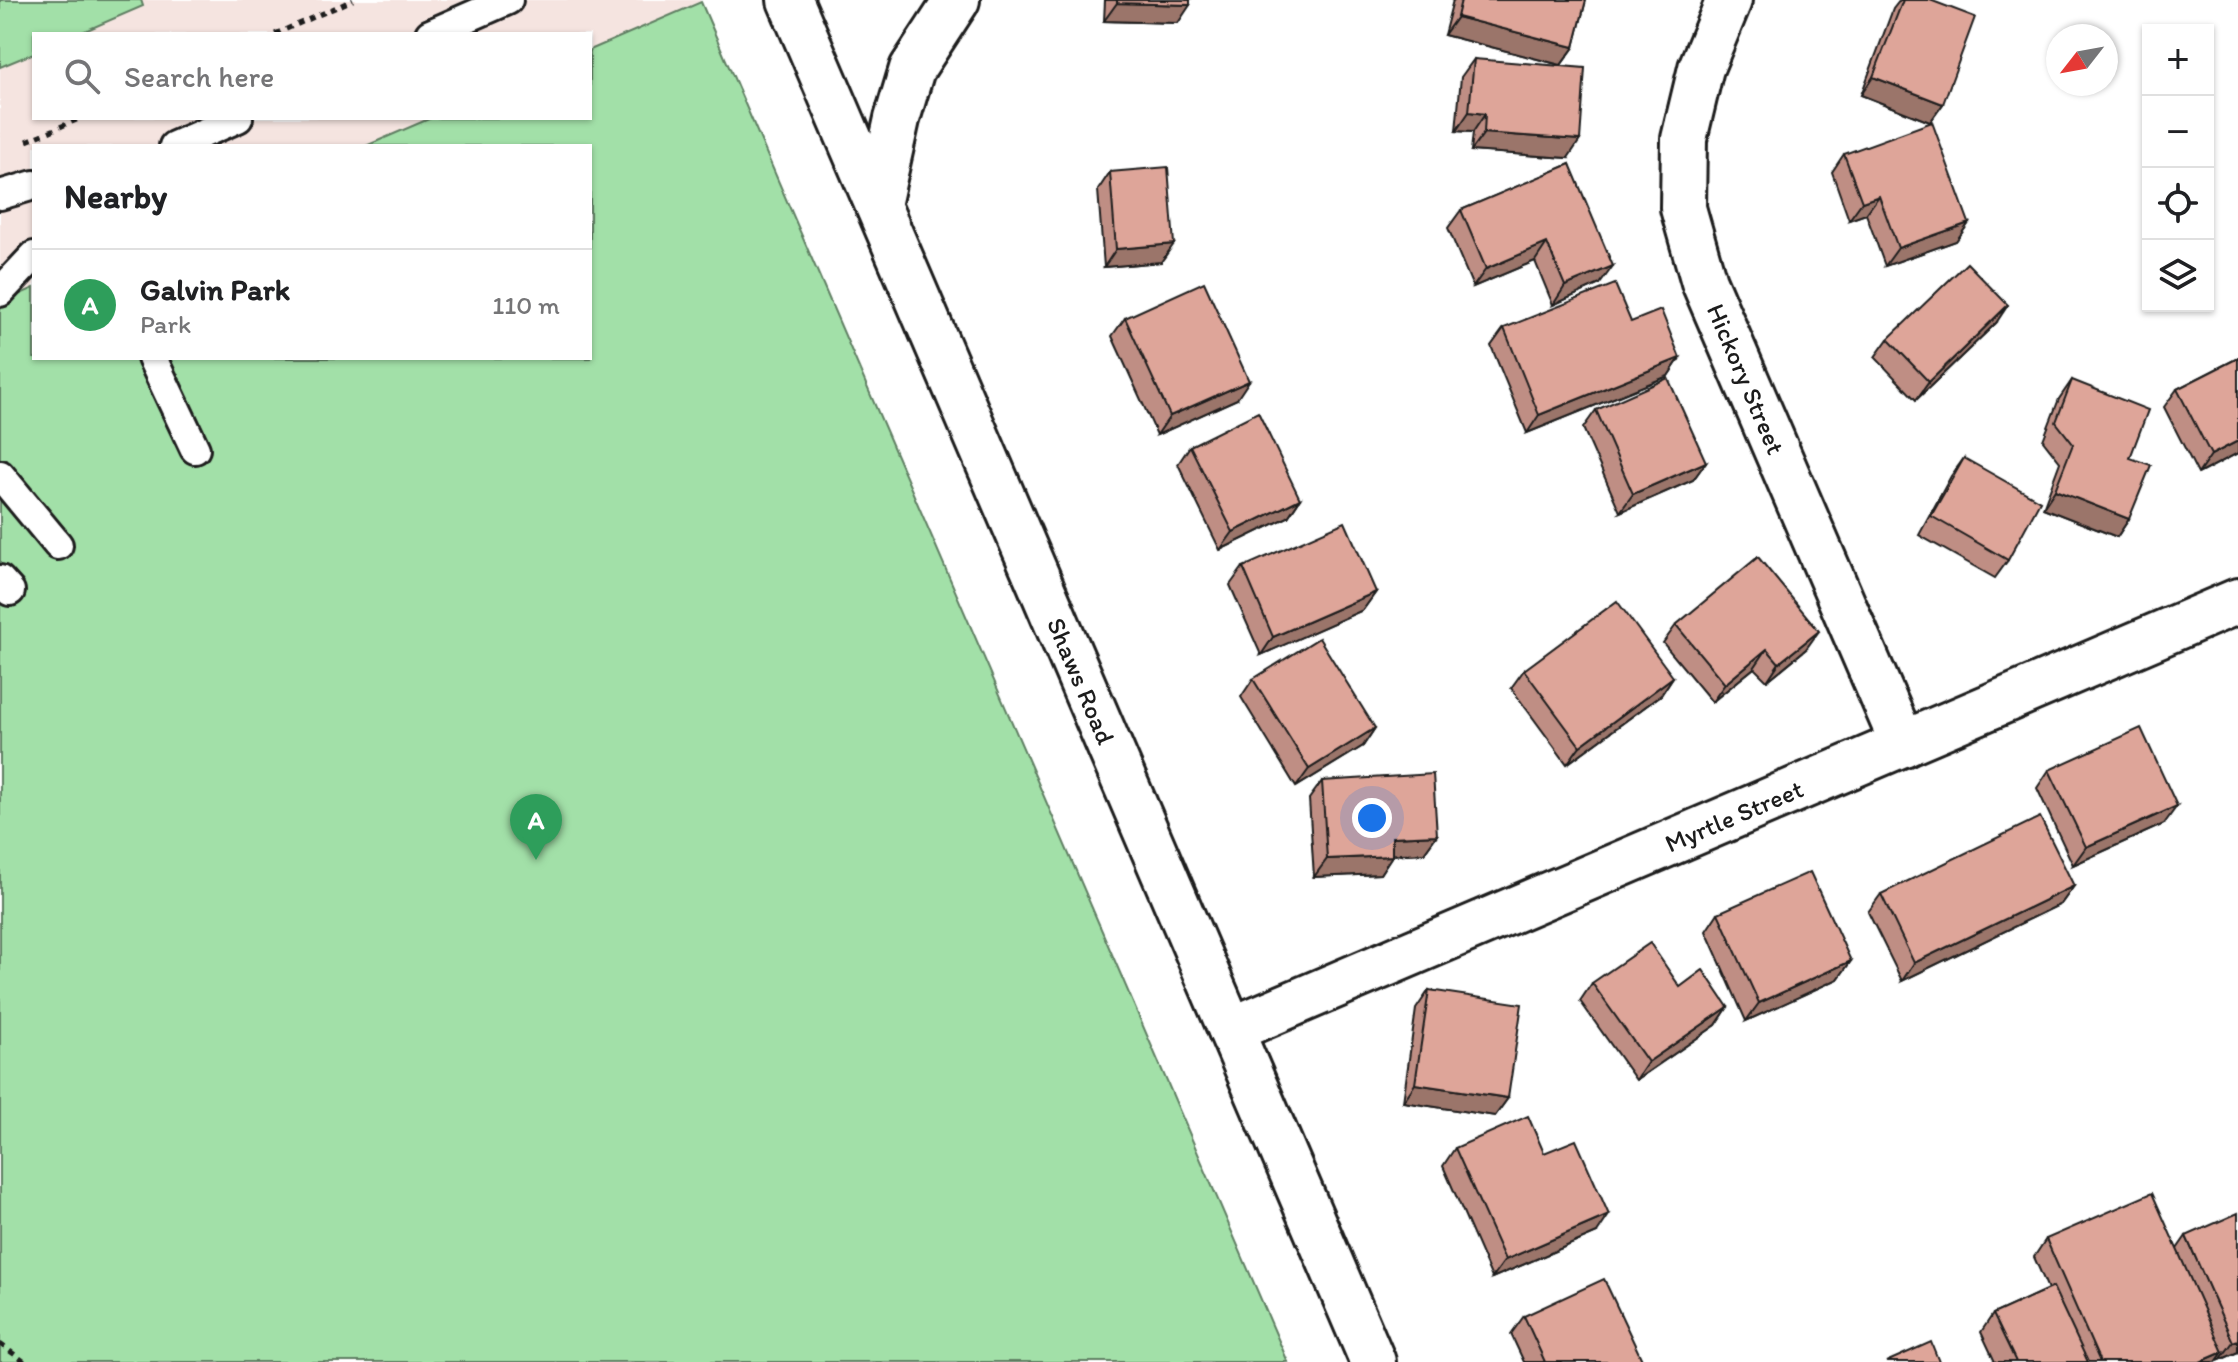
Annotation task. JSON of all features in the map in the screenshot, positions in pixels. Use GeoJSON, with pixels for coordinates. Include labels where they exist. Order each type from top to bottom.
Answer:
{"type":"FeatureCollection","features":[{"type":"Feature","properties":{"kind":"street","name":"Shaws Road"},"geometry":{"type":"LineString","coordinates":[[790,0],[1373,1362]]}},
{"type":"Feature","properties":{"kind":"street"},"geometry":{"type":"LineString","coordinates":[[878,205],[897,119],[912,69],[957,0]]}},
{"type":"Feature","properties":{"kind":"street","name":"Hickory Street"},"geometry":{"type":"LineString","coordinates":[[1729,0],[1701,68],[1684,139],[1683,208],[1704,282],[1903,744]]}},
{"type":"Feature","properties":{"kind":"street","name":"Myrtle Street"},"geometry":{"type":"LineString","coordinates":[[1231,1030],[2238,601]]}},
{"type":"Feature","properties":{"kind":"lane"},"geometry":{"type":"LineString","coordinates":[[435,32],[508,0]]}},
{"type":"Feature","properties":{"kind":"lane"},"geometry":{"type":"LineString","coordinates":[[179,144],[233,120]]}},
{"type":"Feature","properties":{"kind":"lane"},"geometry":{"type":"LineString","coordinates":[[0,195],[32,186]]}},
{"type":"Feature","properties":{"kind":"lane"},"geometry":{"type":"LineString","coordinates":[[0,292],[32,258]]}},
{"type":"Feature","properties":{"kind":"lane"},"geometry":{"type":"LineString","coordinates":[[153,360],[195,449]]}},
{"type":"Feature","properties":{"kind":"lane"},"geometry":{"type":"LineString","coordinates":[[0,475],[58,545]]}},
{"type":"Feature","properties":{"kind":"path"},"geometry":{"type":"LineString","coordinates":[[280,32],[353,0]]}},
{"type":"Feature","properties":{"kind":"path"},"geometry":{"type":"LineString","coordinates":[[13,147],[76,120]]}},
{"type":"Feature","properties":{"kind":"path"},"geometry":{"type":"LineString","coordinates":[[0,1344],[25,1362]]}},
{"type":"Feature","properties":{"kind":"shaded area"},"geometry":{"type":"Polygon","coordinates":[[[0,0],[701,2],[592,49],[592,32],[32,32],[32,120],[426,120],[371,144],[32,144],[32,289],[0,303],[0,0]]]}},
{"type":"Feature","properties":{"kind":"green space"},"geometry":{"type":"Polygon","coordinates":[[[0,0],[141,0],[143,6],[83,32],[32,32],[32,54],[0,67],[0,0]]]}},
{"type":"Feature","properties":{"kind":"green space"},"geometry":{"type":"Polygon","coordinates":[[[701,2],[1288,1362],[0,1362],[0,303],[32,289],[32,360],[592,360],[592,144],[371,144],[426,120],[592,120],[592,49],[701,2]]]}},
{"type":"Feature","properties":{"kind":"building"},"geometry":{"type":"Polygon","coordinates":[[[1117,0],[1190,0],[1190,5],[1117,3],[1117,0]]]}},
{"type":"Feature","properties":{"kind":"building"},"geometry":{"type":"Polygon","coordinates":[[[1461,0],[1586,0],[1574,47],[1457,17],[1461,0]]]}},
{"type":"Feature","properties":{"kind":"building"},"geometry":{"type":"Polygon","coordinates":[[[1903,0],[1930,0],[1975,17],[1943,104],[1873,77],[1903,0]]]}},
{"type":"Feature","properties":{"kind":"building"},"geometry":{"type":"Polygon","coordinates":[[[1474,59],[1585,68],[1580,140],[1484,133],[1485,114],[1469,112],[1474,59]]]}},
{"type":"Feature","properties":{"kind":"building"},"geometry":{"type":"Polygon","coordinates":[[[1932,122],[1969,223],[1898,248],[1879,196],[1862,202],[1844,154],[1932,122]]]}},
{"type":"Feature","properties":{"kind":"building"},"geometry":{"type":"Polygon","coordinates":[[[1570,164],[1613,266],[1565,286],[1547,243],[1486,269],[1461,210],[1570,164]]]}},
{"type":"Feature","properties":{"kind":"building"},"geometry":{"type":"Polygon","coordinates":[[[1168,167],[1174,244],[1116,249],[1110,172],[1168,167]]]}},
{"type":"Feature","properties":{"kind":"building"},"geometry":{"type":"Polygon","coordinates":[[[1967,263],[2008,305],[1929,382],[1888,339],[1967,263]]]}},
{"type":"Feature","properties":{"kind":"building"},"geometry":{"type":"Polygon","coordinates":[[[1204,282],[1249,381],[1170,416],[1125,318],[1204,282]]]}},
{"type":"Feature","properties":{"kind":"building"},"geometry":{"type":"Polygon","coordinates":[[[1615,284],[1631,322],[1661,310],[1680,358],[1539,415],[1504,328],[1615,284]]]}},
{"type":"Feature","properties":{"kind":"building"},"geometry":{"type":"Polygon","coordinates":[[[2238,358],[2238,441],[2211,455],[2177,389],[2238,358]]]}},
{"type":"Feature","properties":{"kind":"building"},"geometry":{"type":"Polygon","coordinates":[[[1668,378],[1706,462],[1633,494],[1596,410],[1668,378]]]}},
{"type":"Feature","properties":{"kind":"building"},"geometry":{"type":"Polygon","coordinates":[[[2072,380],[2148,410],[2130,458],[2151,465],[2129,519],[2055,490],[2073,444],[2056,422],[2072,380]]]}},
{"type":"Feature","properties":{"kind":"building"},"geometry":{"type":"Polygon","coordinates":[[[1258,412],[1300,499],[1233,532],[1190,446],[1258,412]]]}},
{"type":"Feature","properties":{"kind":"building"},"geometry":{"type":"Polygon","coordinates":[[[1964,458],[2040,501],[2008,560],[1931,516],[1964,458]]]}},
{"type":"Feature","properties":{"kind":"building"},"geometry":{"type":"Polygon","coordinates":[[[1345,522],[1376,592],[1273,637],[1243,567],[1345,522]]]}},
{"type":"Feature","properties":{"kind":"building"},"geometry":{"type":"Polygon","coordinates":[[[1758,557],[1819,631],[1779,663],[1767,649],[1725,684],[1676,625],[1758,557]]]}},
{"type":"Feature","properties":{"kind":"building"},"geometry":{"type":"Polygon","coordinates":[[[1617,601],[1673,677],[1580,746],[1524,670],[1617,601]]]}},
{"type":"Feature","properties":{"kind":"building"},"geometry":{"type":"Polygon","coordinates":[[[1319,638],[1375,728],[1309,769],[1253,679],[1319,638]]]}},
{"type":"Feature","properties":{"kind":"building"},"geometry":{"type":"Polygon","coordinates":[[[2141,728],[2177,806],[2086,847],[2049,770],[2141,728]]]}},
{"type":"Feature","properties":{"kind":"building"},"geometry":{"type":"Polygon","coordinates":[[[1433,774],[1437,835],[1392,837],[1392,856],[1327,859],[1322,781],[1433,774]]]}},
{"type":"Feature","properties":{"kind":"building"},"geometry":{"type":"Polygon","coordinates":[[[2040,817],[2074,886],[1914,963],[1881,894],[2040,817]]]}},
{"type":"Feature","properties":{"kind":"building"},"geometry":{"type":"Polygon","coordinates":[[[1810,872],[1851,961],[1759,1003],[1718,913],[1810,872]]]}},
{"type":"Feature","properties":{"kind":"building"},"geometry":{"type":"Polygon","coordinates":[[[1650,943],[1680,987],[1703,970],[1728,1007],[1648,1062],[1592,983],[1650,943]]]}},
{"type":"Feature","properties":{"kind":"building"},"geometry":{"type":"Polygon","coordinates":[[[1429,990],[1522,1004],[1508,1098],[1415,1084],[1429,990]]]}},
{"type":"Feature","properties":{"kind":"building"},"geometry":{"type":"Polygon","coordinates":[[[1528,1116],[1544,1153],[1576,1140],[1609,1215],[1505,1260],[1455,1148],[1528,1116]]]}},
{"type":"Feature","properties":{"kind":"building"},"geometry":{"type":"Polygon","coordinates":[[[2152,1193],[2223,1352],[2200,1362],[2100,1362],[2046,1239],[2152,1193]]]}},
{"type":"Feature","properties":{"kind":"building"},"geometry":{"type":"Polygon","coordinates":[[[2238,1213],[2238,1340],[2233,1342],[2186,1236],[2238,1213]]]}},
{"type":"Feature","properties":{"kind":"building"},"geometry":{"type":"Polygon","coordinates":[[[1604,1279],[1643,1362],[1545,1362],[1524,1316],[1604,1279]]]}},
{"type":"Feature","properties":{"kind":"building"},"geometry":{"type":"Polygon","coordinates":[[[2053,1287],[2088,1362],[2016,1362],[1993,1314],[2053,1287]]]}},
{"type":"Feature","properties":{"kind":"building"},"geometry":{"type":"Polygon","coordinates":[[[1931,1342],[1939,1362],[1886,1362],[1931,1342]]]}},
{"type":"Feature","properties":{"kind":"place","name":"Galvin Park"},"geometry":{"type":"Point","coordinates":[536,860]}}]}
